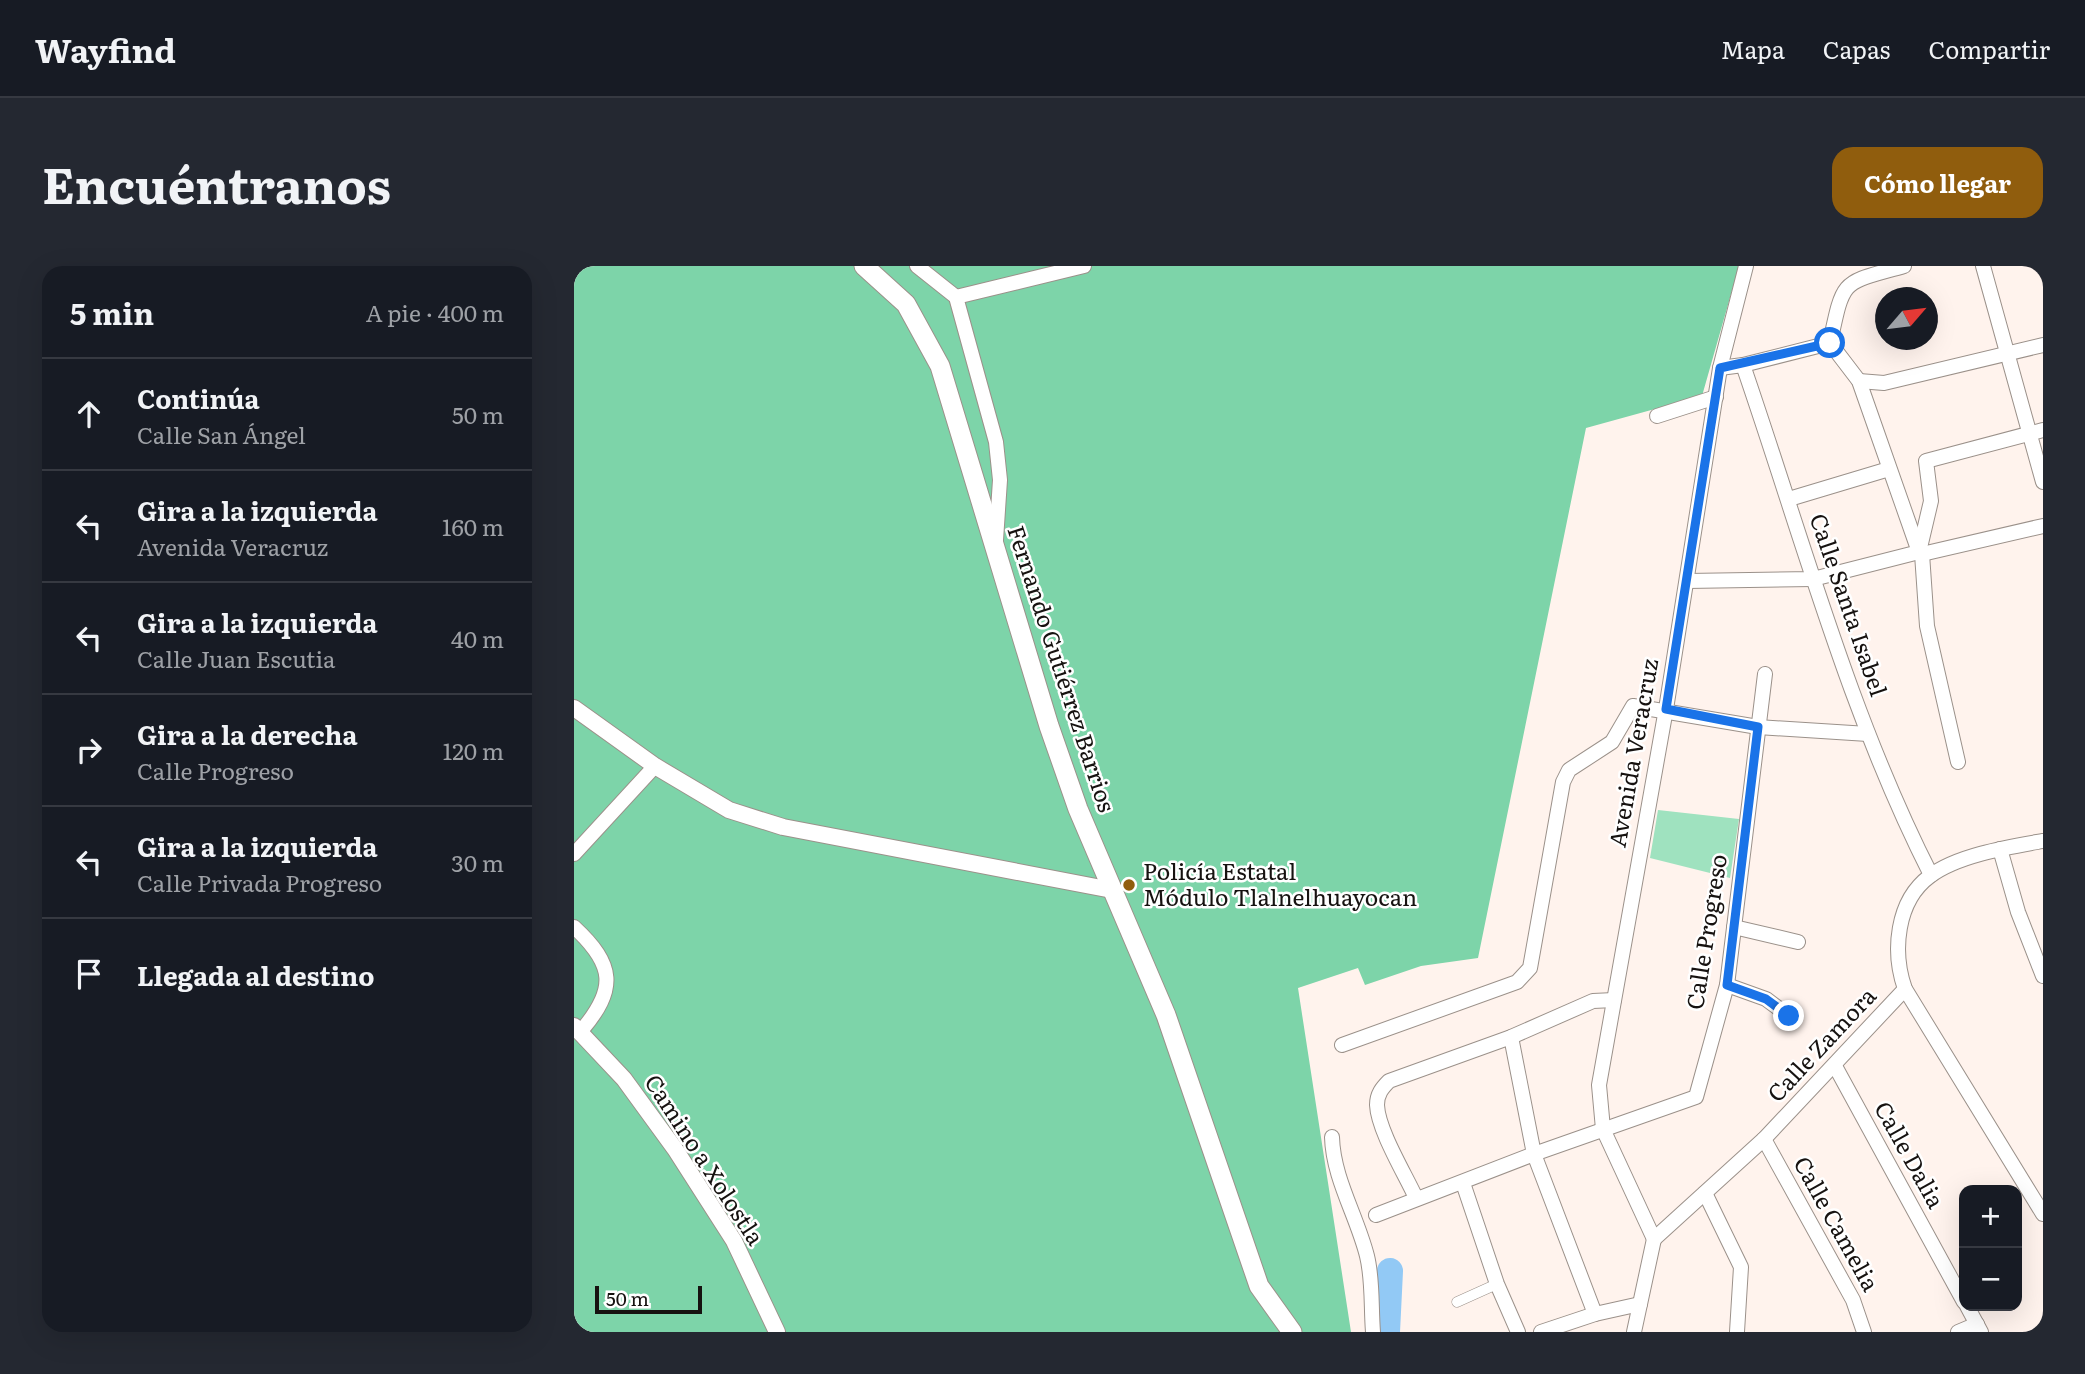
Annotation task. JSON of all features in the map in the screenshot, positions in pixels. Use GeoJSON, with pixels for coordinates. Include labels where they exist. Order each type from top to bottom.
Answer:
{"type":"FeatureCollection","features":[{"type":"Feature","properties":{"kind":"main road","name":"Fernando Gutiérrez Barrios"},"geometry":{"type":"LineString","coordinates":[[864,266],[906,304],[940,366],[1049,726],[1112,890],[1166,1016],[1259,1286],[1292,1332]]}},
{"type":"Feature","properties":{"kind":"street"},"geometry":{"type":"LineString","coordinates":[[917,266],[956,297],[996,442],[1000,480],[995,545]]}},
{"type":"Feature","properties":{"kind":"street"},"geometry":{"type":"LineString","coordinates":[[956,297],[1084,266]]}},
{"type":"Feature","properties":{"kind":"street","name":"Avenida Veracruz"},"geometry":{"type":"LineString","coordinates":[[1654,1239],[1602,1129],[1599,1085],[1666,709],[1720,368],[1746,266]]}},
{"type":"Feature","properties":{"kind":"street"},"geometry":{"type":"LineString","coordinates":[[1904,266],[1866,276],[1853,282],[1840,295],[1830,343],[1858,381],[1920,553],[1927,626],[1958,762]]}},
{"type":"Feature","properties":{"kind":"street"},"geometry":{"type":"LineString","coordinates":[[1983,266],[2007,353],[2036,432],[2043,482]]}},
{"type":"Feature","properties":{"kind":"street"},"geometry":{"type":"LineString","coordinates":[[1720,368],[1743,365],[1830,343]]}},
{"type":"Feature","properties":{"kind":"street"},"geometry":{"type":"LineString","coordinates":[[1858,381],[1884,383],[2043,345]]}},
{"type":"Feature","properties":{"kind":"street","name":"Calle Santa Isabel"},"geometry":{"type":"LineString","coordinates":[[1743,365],[1813,579],[1868,734],[1894,802],[1931,875]]}},
{"type":"Feature","properties":{"kind":"street"},"geometry":{"type":"LineString","coordinates":[[1657,416],[1716,397]]}},
{"type":"Feature","properties":{"kind":"street"},"geometry":{"type":"LineString","coordinates":[[1920,553],[1931,501],[1926,461],[2036,432]]}},
{"type":"Feature","properties":{"kind":"street"},"geometry":{"type":"LineString","coordinates":[[1789,499],[1889,469]]}},
{"type":"Feature","properties":{"kind":"street"},"geometry":{"type":"LineString","coordinates":[[1687,581],[1813,579],[2043,526]]}},
{"type":"Feature","properties":{"kind":"street","name":"Calle Progreso"},"geometry":{"type":"LineString","coordinates":[[1602,1129],[1696,1097],[1727,985],[1765,674]]}},
{"type":"Feature","properties":{"kind":"street"},"geometry":{"type":"LineString","coordinates":[[1342,1045],[1517,982],[1530,968],[1563,782],[1569,770],[1612,742],[1633,706],[1666,709],[1758,727],[1868,734]]}},
{"type":"Feature","properties":{"kind":"street"},"geometry":{"type":"LineString","coordinates":[[574,708],[655,766],[729,810],[783,827],[1112,890]]}},
{"type":"Feature","properties":{"kind":"street"},"geometry":{"type":"LineString","coordinates":[[574,855],[655,766]]}},
{"type":"Feature","properties":{"kind":"street"},"geometry":{"type":"LineString","coordinates":[[1931,875],[2000,849],[2043,841]]}},
{"type":"Feature","properties":{"kind":"street"},"geometry":{"type":"LineString","coordinates":[[2000,849],[2018,912],[2043,976]]}},
{"type":"Feature","properties":{"kind":"street","name":"Calle Zamora"},"geometry":{"type":"LineString","coordinates":[[1654,1239],[1763,1139],[1835,1066],[1905,989],[1897,967],[1900,923],[1915,891],[1931,875]]}},
{"type":"Feature","properties":{"kind":"street"},"geometry":{"type":"LineString","coordinates":[[1734,927],[1798,942]]}},
{"type":"Feature","properties":{"kind":"street"},"geometry":{"type":"LineString","coordinates":[[574,928],[598,949],[607,979],[601,1007],[577,1029]]}},
{"type":"Feature","properties":{"kind":"street"},"geometry":{"type":"LineString","coordinates":[[1727,985],[1766,999],[1789,1016]]}},
{"type":"Feature","properties":{"kind":"street"},"geometry":{"type":"LineString","coordinates":[[1905,989],[2043,1214]]}},
{"type":"Feature","properties":{"kind":"street"},"geometry":{"type":"LineString","coordinates":[[1416,1198],[1382,1124],[1377,1105],[1380,1090],[1389,1081],[1511,1037],[1593,1001],[1614,1000]]}},
{"type":"Feature","properties":{"kind":"street","name":"Camino a Xolostla"},"geometry":{"type":"LineString","coordinates":[[577,1029],[624,1079],[675,1149],[734,1241],[777,1332]]}},
{"type":"Feature","properties":{"kind":"street"},"geometry":{"type":"LineString","coordinates":[[1511,1037],[1534,1154],[1595,1314]]}},
{"type":"Feature","properties":{"kind":"street","name":"Calle Dalia"},"geometry":{"type":"LineString","coordinates":[[1835,1066],[1959,1293]]}},
{"type":"Feature","properties":{"kind":"street"},"geometry":{"type":"LineString","coordinates":[[1376,1214],[1602,1129]]}},
{"type":"Feature","properties":{"kind":"street"},"geometry":{"type":"LineString","coordinates":[[1332,1137],[1333,1160],[1352,1205],[1368,1259],[1373,1332]]}},
{"type":"Feature","properties":{"kind":"street","name":"Calle Camelia"},"geometry":{"type":"LineString","coordinates":[[1763,1139],[1853,1300],[1864,1332]]}},
{"type":"Feature","properties":{"kind":"street"},"geometry":{"type":"LineString","coordinates":[[1463,1183],[1497,1284],[1518,1332]]}},
{"type":"Feature","properties":{"kind":"street"},"geometry":{"type":"LineString","coordinates":[[1705,1193],[1741,1267],[1737,1332]]}},
{"type":"Feature","properties":{"kind":"street"},"geometry":{"type":"LineString","coordinates":[[1634,1332],[1654,1239]]}},
{"type":"Feature","properties":{"kind":"street"},"geometry":{"type":"LineString","coordinates":[[1457,1302],[1497,1284]]}},
{"type":"Feature","properties":{"kind":"street"},"geometry":{"type":"LineString","coordinates":[[1541,1332],[1595,1314],[1640,1304]]}},
{"type":"Feature","properties":{"kind":"street","name":"Calle Dalia"},"geometry":{"type":"LineString","coordinates":[[1969,1311],[1979,1328]]}},
{"type":"Feature","properties":{"kind":"street"},"geometry":{"type":"LineString","coordinates":[[1958,1332],[1979,1328]]}},
{"type":"Feature","properties":{"kind":"green space"},"geometry":{"type":"Polygon","coordinates":[[[574,266],[1739,266],[1702,396],[1586,428],[1478,958],[1421,966],[1365,985],[1358,968],[1298,988],[1351,1332],[574,1332],[574,266]]]}},
{"type":"Feature","properties":{"kind":"green space"},"geometry":{"type":"Polygon","coordinates":[[[1658,810],[1739,819],[1730,878],[1650,858],[1658,810]]]}},
{"type":"Feature","properties":{"kind":"waterway"},"geometry":{"type":"LineString","coordinates":[[1387,1332],[1390,1271]]}},
{"type":"Feature","properties":{"kind":"place","name":"Policía Estatal Módulo Tlalnelhuayocan"},"geometry":{"type":"Point","coordinates":[1129,885]}},
{"type":"Feature","properties":{"kind":"route"},"geometry":{"type":"LineString","coordinates":[[1789,1016],[1766,999],[1727,985],[1758,727],[1666,709],[1720,368],[1743,365],[1830,343]]}}]}
